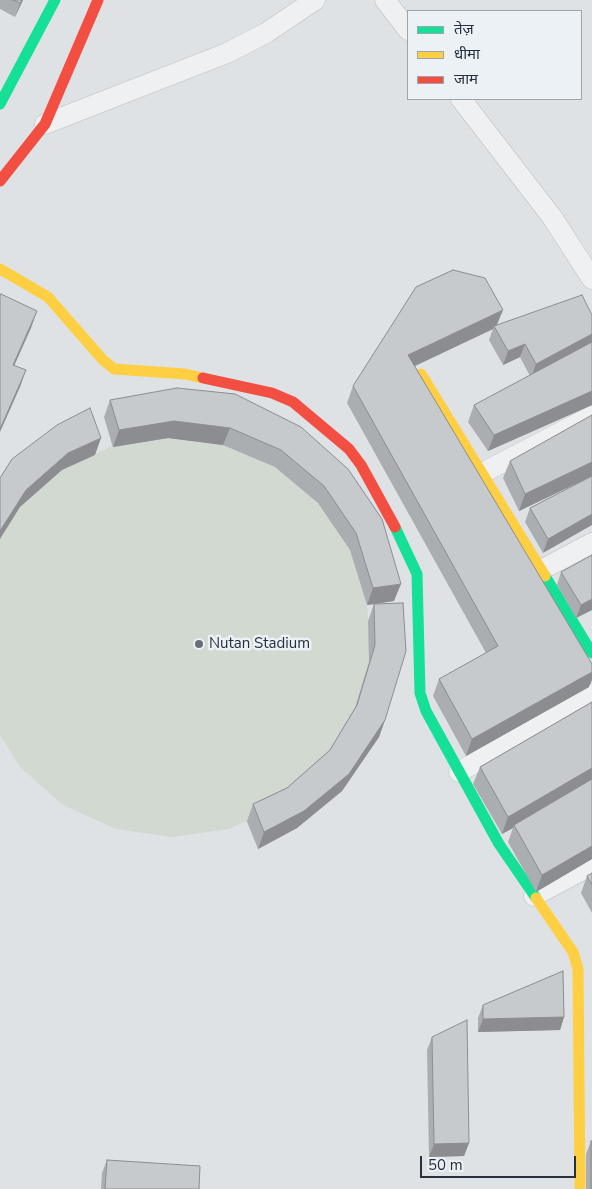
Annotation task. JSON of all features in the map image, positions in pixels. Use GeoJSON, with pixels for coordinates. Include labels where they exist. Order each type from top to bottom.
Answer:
{"type":"FeatureCollection","features":[{"type":"Feature","properties":{"kind":"street"},"geometry":{"type":"LineString","coordinates":[[0,104],[55,0]]}},
{"type":"Feature","properties":{"kind":"street"},"geometry":{"type":"LineString","coordinates":[[0,180],[46,124],[98,0]]}},
{"type":"Feature","properties":{"kind":"street"},"geometry":{"type":"LineString","coordinates":[[46,124],[227,53],[266,33],[316,0]]}},
{"type":"Feature","properties":{"kind":"street"},"geometry":{"type":"LineString","coordinates":[[385,0],[407,29]]}},
{"type":"Feature","properties":{"kind":"street"},"geometry":{"type":"LineString","coordinates":[[462,100],[589,268]]}},
{"type":"Feature","properties":{"kind":"street"},"geometry":{"type":"LineString","coordinates":[[0,269],[48,297],[103,360],[114,369],[185,374],[272,393],[293,402],[349,449],[366,473],[408,551],[416,574],[420,693],[426,711],[499,844],[573,952],[578,969],[586,1021],[586,1123],[580,1189]]}},
{"type":"Feature","properties":{"kind":"street"},"geometry":{"type":"LineString","coordinates":[[421,374],[592,652]]}},
{"type":"Feature","properties":{"kind":"street"},"geometry":{"type":"LineString","coordinates":[[482,473],[592,416]]}},
{"type":"Feature","properties":{"kind":"street"},"geometry":{"type":"LineString","coordinates":[[541,570],[592,543]]}},
{"type":"Feature","properties":{"kind":"street"},"geometry":{"type":"LineString","coordinates":[[459,772],[592,694]]}},
{"type":"Feature","properties":{"kind":"street"},"geometry":{"type":"LineString","coordinates":[[534,896],[592,865]]}},
{"type":"Feature","properties":{"kind":"shaded area","name":"Nutan Stadium"},"geometry":{"type":"Polygon","coordinates":[[[171,405],[229,411],[376,536],[394,601],[367,605],[368,620],[399,668],[379,737],[342,791],[297,828],[258,849],[246,821],[229,829],[172,837],[116,829],[63,805],[20,767],[0,735],[0,486],[95,454],[112,446],[104,417],[171,405]]]}},
{"type":"Feature","properties":{"kind":"building"},"geometry":{"type":"Polygon","coordinates":[[[453,270],[485,278],[503,310],[408,355],[592,664],[592,672],[472,739],[439,679],[498,646],[353,386],[416,287],[453,270]]]}},
{"type":"Feature","properties":{"kind":"building"},"geometry":{"type":"Polygon","coordinates":[[[1,294],[37,311],[13,365],[26,370],[0,429],[0,296],[1,294]]]}},
{"type":"Feature","properties":{"kind":"building"},"geometry":{"type":"Polygon","coordinates":[[[582,295],[592,315],[592,334],[536,364],[525,344],[508,351],[494,326],[582,295]]]}},
{"type":"Feature","properties":{"kind":"building"},"geometry":{"type":"Polygon","coordinates":[[[592,342],[592,391],[494,435],[474,405],[592,342]]]}},
{"type":"Feature","properties":{"kind":"building"},"geometry":{"type":"Polygon","coordinates":[[[177,388],[235,394],[301,427],[348,469],[382,519],[401,584],[373,588],[356,533],[324,486],[281,450],[230,428],[174,421],[119,430],[110,400],[177,388]]]}},
{"type":"Feature","properties":{"kind":"building"},"geometry":{"type":"Polygon","coordinates":[[[90,408],[101,438],[68,453],[26,490],[0,531],[0,478],[12,459],[57,425],[90,408]]]}},
{"type":"Feature","properties":{"kind":"building"},"geometry":{"type":"Polygon","coordinates":[[[592,415],[592,462],[525,494],[510,461],[592,415]]]}},
{"type":"Feature","properties":{"kind":"building"},"geometry":{"type":"Polygon","coordinates":[[[592,476],[592,514],[548,539],[530,508],[592,476]]]}},
{"type":"Feature","properties":{"kind":"building"},"geometry":{"type":"Polygon","coordinates":[[[592,555],[592,599],[581,605],[561,572],[592,555]]]}},
{"type":"Feature","properties":{"kind":"building"},"geometry":{"type":"Polygon","coordinates":[[[403,603],[406,651],[385,720],[349,774],[304,811],[264,832],[253,804],[287,788],[330,750],[357,705],[375,645],[374,604],[403,603]]]}},
{"type":"Feature","properties":{"kind":"building"},"geometry":{"type":"Polygon","coordinates":[[[592,702],[592,768],[508,817],[480,767],[592,702]]]}},
{"type":"Feature","properties":{"kind":"building"},"geometry":{"type":"Polygon","coordinates":[[[592,779],[592,846],[542,875],[514,825],[592,779]]]}},
{"type":"Feature","properties":{"kind":"building"},"geometry":{"type":"Polygon","coordinates":[[[592,873],[592,885],[587,876],[592,873]]]}},
{"type":"Feature","properties":{"kind":"building"},"geometry":{"type":"Polygon","coordinates":[[[563,971],[564,1017],[483,1019],[483,1005],[563,971]]]}},
{"type":"Feature","properties":{"kind":"building"},"geometry":{"type":"Polygon","coordinates":[[[467,1020],[469,1143],[434,1144],[432,1037],[467,1020]]]}},
{"type":"Feature","properties":{"kind":"building"},"geometry":{"type":"Polygon","coordinates":[[[592,1141],[592,1189],[591,1189],[592,1141]]]}},
{"type":"Feature","properties":{"kind":"building"},"geometry":{"type":"Polygon","coordinates":[[[107,1160],[200,1166],[199,1189],[105,1189],[107,1160]]]}},
{"type":"Feature","properties":{"kind":"traffic: fast"},"geometry":{"type":"LineString","coordinates":[[0,104],[55,0]]}},
{"type":"Feature","properties":{"kind":"traffic: fast"},"geometry":{"type":"LineString","coordinates":[[395,527],[417,574],[420,693],[426,711],[499,844],[536,898]]}},
{"type":"Feature","properties":{"kind":"traffic: fast"},"geometry":{"type":"LineString","coordinates":[[545,576],[592,653]]}},
{"type":"Feature","properties":{"kind":"traffic: slow"},"geometry":{"type":"LineString","coordinates":[[0,269],[48,297],[103,360],[114,369],[185,374],[203,378]]}},
{"type":"Feature","properties":{"kind":"traffic: slow"},"geometry":{"type":"LineString","coordinates":[[421,374],[545,576]]}},
{"type":"Feature","properties":{"kind":"traffic: slow"},"geometry":{"type":"LineString","coordinates":[[536,898],[573,952],[578,969],[580,1189]]}},
{"type":"Feature","properties":{"kind":"traffic: jam"},"geometry":{"type":"LineString","coordinates":[[0,181],[45,124],[98,0]]}},
{"type":"Feature","properties":{"kind":"traffic: jam"},"geometry":{"type":"LineString","coordinates":[[203,378],[272,393],[293,402],[349,449],[361,465],[395,527]]}},
{"type":"Feature","properties":{"kind":"place","name":"Nutan Stadium"},"geometry":{"type":"Point","coordinates":[199,644]}}]}
